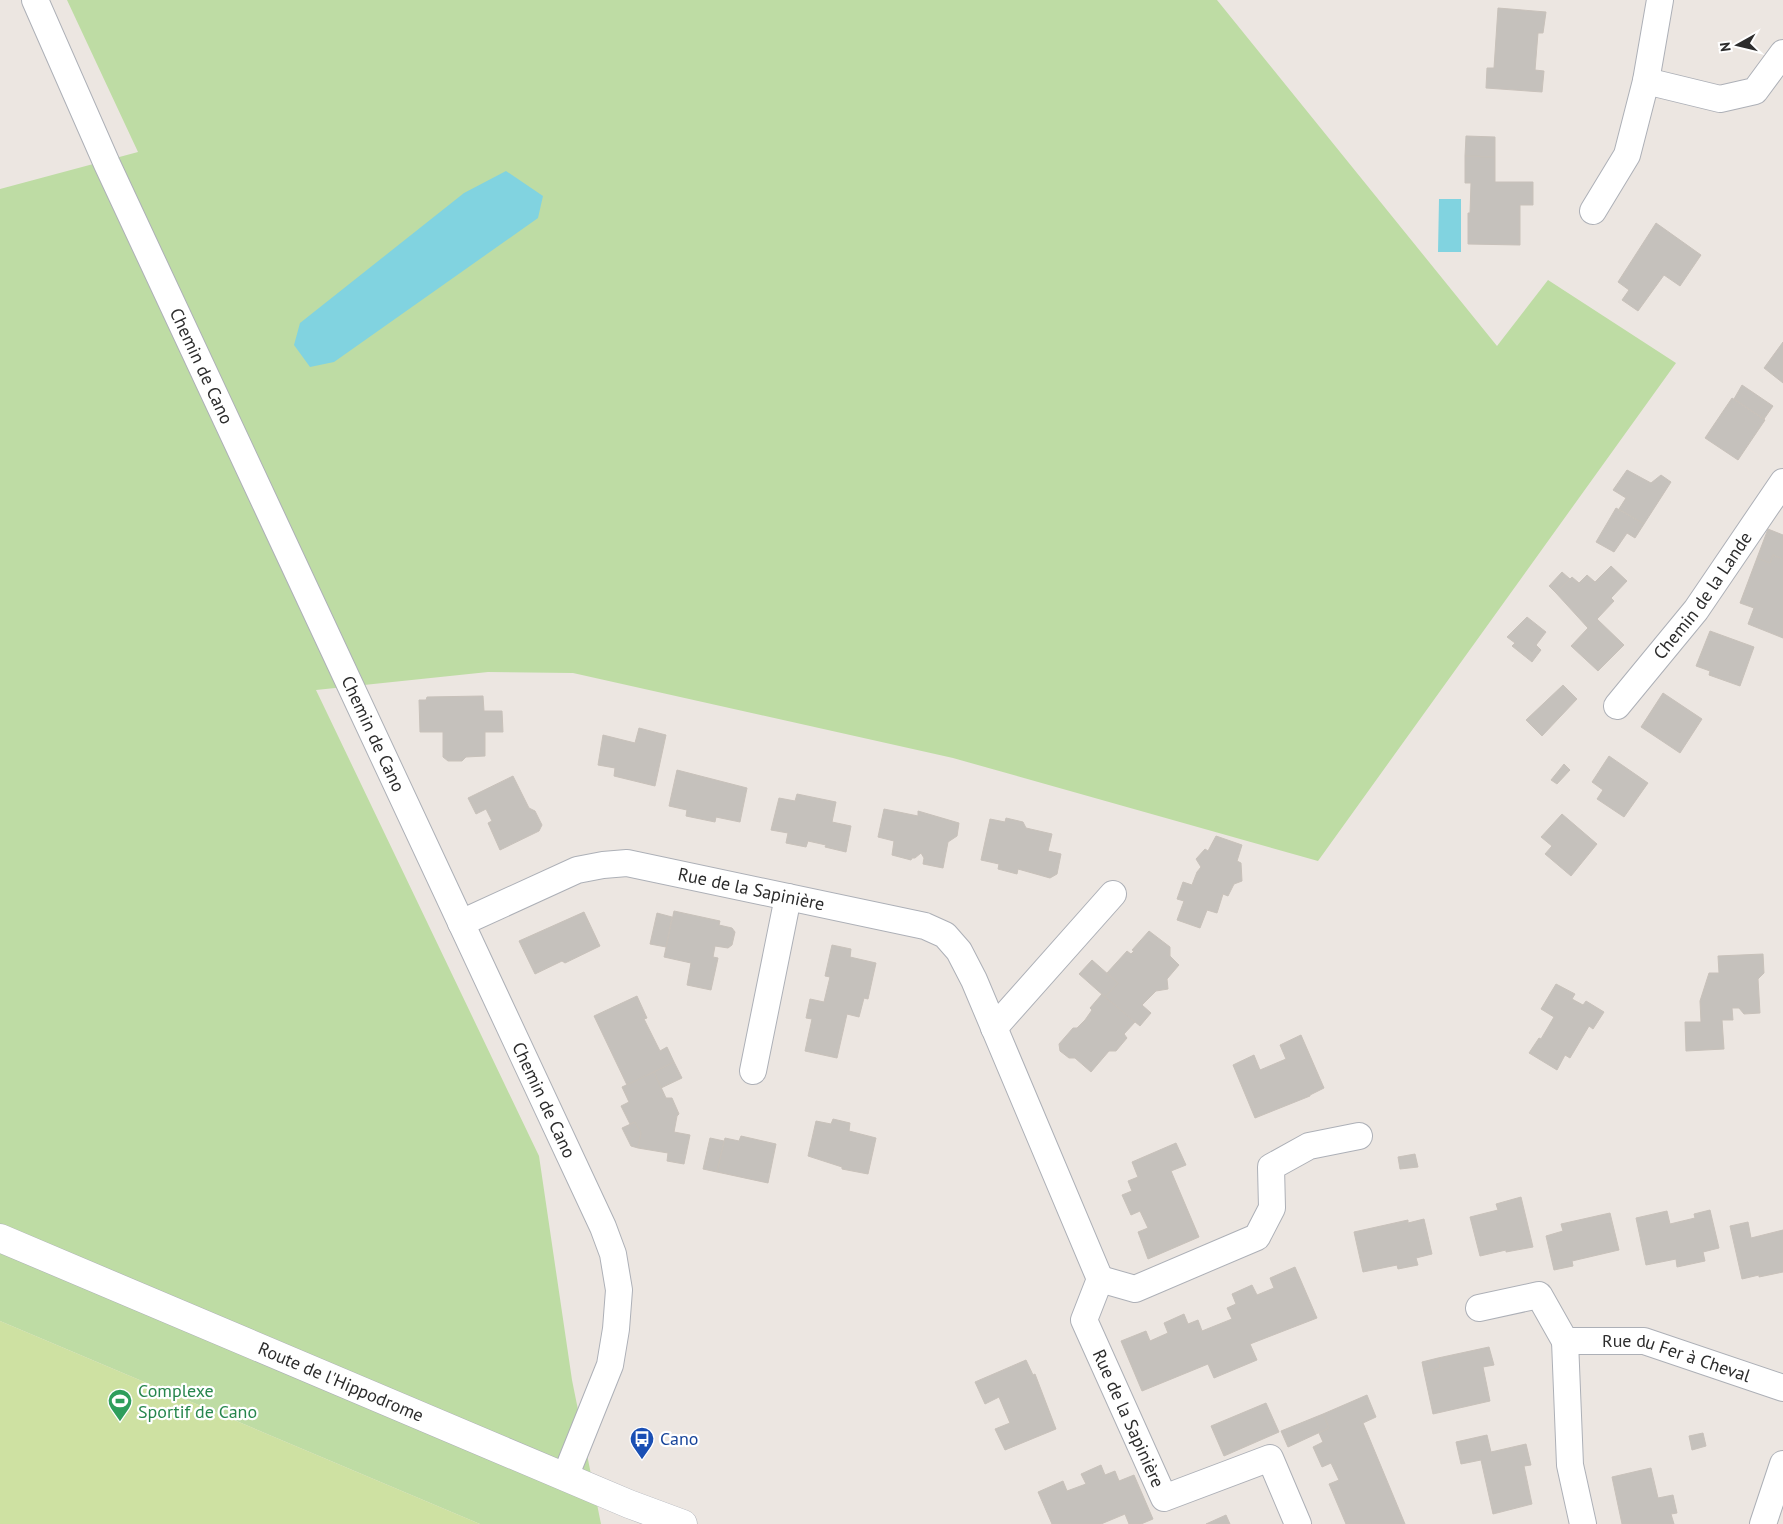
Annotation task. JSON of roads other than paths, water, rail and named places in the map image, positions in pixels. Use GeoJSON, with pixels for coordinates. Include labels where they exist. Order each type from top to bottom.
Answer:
{"type":"FeatureCollection","features":[{"type":"Feature","properties":{"kind":"main road","name":"Route de l'Hippodrome"},"geometry":{"type":"LineString","coordinates":[[0,1238],[629,1504],[683,1524]]}},
{"type":"Feature","properties":{"kind":"street","name":"Chemin de Cano"},"geometry":{"type":"LineString","coordinates":[[35,0],[112,173],[603,1227],[614,1263],[619,1290],[616,1329],[610,1365],[565,1477]]}},
{"type":"Feature","properties":{"kind":"street"},"geometry":{"type":"LineString","coordinates":[[1593,211],[1627,155],[1646,81],[1660,0]]}},
{"type":"Feature","properties":{"kind":"street"},"geometry":{"type":"LineString","coordinates":[[1646,81],[1720,99],[1754,90],[1783,53]]}},
{"type":"Feature","properties":{"kind":"street","name":"Chemin de la Lande"},"geometry":{"type":"LineString","coordinates":[[1617,706],[1696,610],[1783,482]]}},
{"type":"Feature","properties":{"kind":"street","name":"Rue de la Sapinière"},"geometry":{"type":"LineString","coordinates":[[461,923],[577,870],[627,863],[925,926],[945,935],[959,951],[974,980],[1100,1279],[1084,1320],[1164,1498],[1270,1458],[1298,1524]]}},
{"type":"Feature","properties":{"kind":"street"},"geometry":{"type":"LineString","coordinates":[[994,1028],[1113,894]]}},
{"type":"Feature","properties":{"kind":"street"},"geometry":{"type":"LineString","coordinates":[[753,1070],[788,897]]}},
{"type":"Feature","properties":{"kind":"street"},"geometry":{"type":"LineString","coordinates":[[1100,1279],[1135,1289],[1257,1237],[1272,1208],[1271,1167],[1310,1146],[1359,1136]]}},
{"type":"Feature","properties":{"kind":"street"},"geometry":{"type":"LineString","coordinates":[[1480,1308],[1539,1294],[1565,1341],[1570,1465],[1583,1524]]}},
{"type":"Feature","properties":{"kind":"street","name":"Rue du Fer à Cheval"},"geometry":{"type":"LineString","coordinates":[[1565,1341],[1644,1341],[1783,1388]]}},
{"type":"Feature","properties":{"kind":"street"},"geometry":{"type":"LineString","coordinates":[[1763,1524],[1783,1464]]}},
{"type":"Feature","properties":{"kind":"water"},"geometry":{"type":"Polygon","coordinates":[[[506,171],[543,196],[538,218],[334,362],[310,367],[294,345],[300,323],[464,193],[506,171]]]}},
{"type":"Feature","properties":{"kind":"water"},"geometry":{"type":"Polygon","coordinates":[[[1439,199],[1461,199],[1461,252],[1438,252],[1439,199]]]}},
{"type":"Feature","properties":{"kind":"place","name":"Complexe Sportif de Cano"},"geometry":{"type":"Point","coordinates":[120,1422]}},
{"type":"Feature","properties":{"kind":"place","name":"Cano"},"geometry":{"type":"Point","coordinates":[642,1460]}}]}
